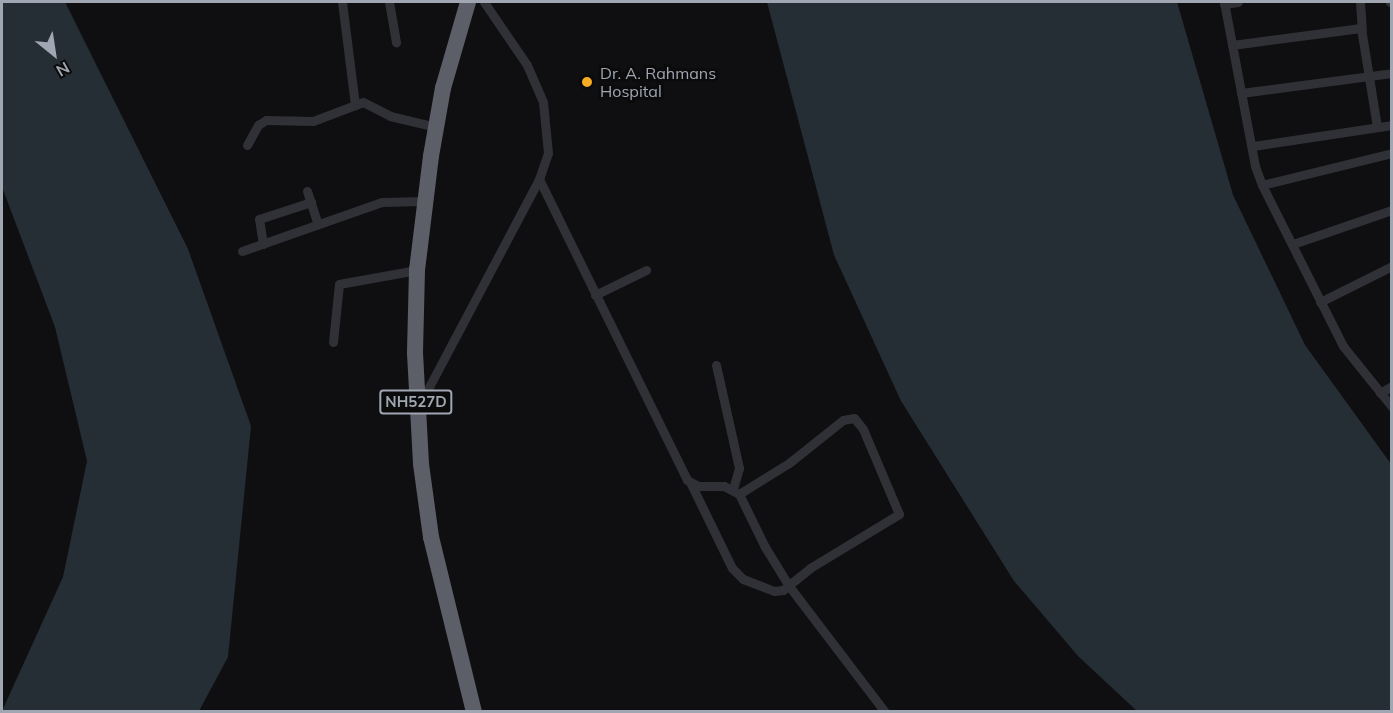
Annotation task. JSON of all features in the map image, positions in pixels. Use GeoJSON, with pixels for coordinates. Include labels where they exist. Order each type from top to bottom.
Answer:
{"type":"FeatureCollection","features":[{"type":"Feature","properties":{"kind":"highway","name":"NH527D"},"geometry":{"type":"LineString","coordinates":[[468,2],[453,47],[443,88],[425,201],[417,270],[417,411],[431,537],[474,711]]}},
{"type":"Feature","properties":{"kind":"street"},"geometry":{"type":"LineString","coordinates":[[342,2],[355,105]]}},
{"type":"Feature","properties":{"kind":"street"},"geometry":{"type":"LineString","coordinates":[[389,2],[396,42]]}},
{"type":"Feature","properties":{"kind":"street"},"geometry":{"type":"LineString","coordinates":[[417,411],[539,179],[548,153],[546,119],[537,85],[497,19],[484,2]]}},
{"type":"Feature","properties":{"kind":"street"},"geometry":{"type":"LineString","coordinates":[[1238,2],[1224,3],[1262,185],[1343,346],[1392,407]]}},
{"type":"Feature","properties":{"kind":"street"},"geometry":{"type":"LineString","coordinates":[[1360,2],[1377,127]]}},
{"type":"Feature","properties":{"kind":"street"},"geometry":{"type":"LineString","coordinates":[[1232,45],[1362,29]]}},
{"type":"Feature","properties":{"kind":"street"},"geometry":{"type":"LineString","coordinates":[[1241,93],[1392,73]]}},
{"type":"Feature","properties":{"kind":"street"},"geometry":{"type":"LineString","coordinates":[[247,145],[258,125],[266,120],[313,121],[369,102],[390,117],[436,127]]}},
{"type":"Feature","properties":{"kind":"street"},"geometry":{"type":"LineString","coordinates":[[1253,146],[1392,125]]}},
{"type":"Feature","properties":{"kind":"street"},"geometry":{"type":"LineString","coordinates":[[1262,185],[1392,153]]}},
{"type":"Feature","properties":{"kind":"street"},"geometry":{"type":"LineString","coordinates":[[539,179],[595,295],[692,484],[718,546],[737,574],[769,591],[789,586],[810,568],[897,517],[897,505],[863,429],[854,418],[843,420],[789,463],[736,491],[692,484]]}},
{"type":"Feature","properties":{"kind":"street"},"geometry":{"type":"LineString","coordinates":[[307,191],[318,224]]}},
{"type":"Feature","properties":{"kind":"street"},"geometry":{"type":"LineString","coordinates":[[242,251],[390,200],[425,201]]}},
{"type":"Feature","properties":{"kind":"street"},"geometry":{"type":"LineString","coordinates":[[263,244],[257,226],[261,217],[311,202]]}},
{"type":"Feature","properties":{"kind":"street"},"geometry":{"type":"LineString","coordinates":[[1293,244],[1392,210]]}},
{"type":"Feature","properties":{"kind":"street"},"geometry":{"type":"LineString","coordinates":[[1320,302],[1392,266]]}},
{"type":"Feature","properties":{"kind":"street"},"geometry":{"type":"LineString","coordinates":[[333,342],[339,284],[417,270]]}},
{"type":"Feature","properties":{"kind":"street"},"geometry":{"type":"LineString","coordinates":[[595,295],[645,270]]}},
{"type":"Feature","properties":{"kind":"street"},"geometry":{"type":"LineString","coordinates":[[716,365],[739,468],[736,491],[765,547],[789,586],[885,711]]}},
{"type":"Feature","properties":{"kind":"street"},"geometry":{"type":"LineString","coordinates":[[1380,393],[1392,386]]}},
{"type":"Feature","properties":{"kind":"shaded area"},"geometry":{"type":"Polygon","coordinates":[[[2,2],[65,2],[188,249],[251,426],[228,657],[199,711],[2,711],[63,577],[87,461],[55,327],[2,187],[2,2]]]}},
{"type":"Feature","properties":{"kind":"shaded area"},"geometry":{"type":"Polygon","coordinates":[[[767,2],[1177,2],[1233,195],[1305,345],[1391,464],[1391,711],[1137,711],[1078,656],[1014,581],[901,401],[834,255],[767,2]]]}},
{"type":"Feature","properties":{"kind":"place","name":"Dr. A. Rahmans Hospital"},"geometry":{"type":"Point","coordinates":[587,82]}}]}
